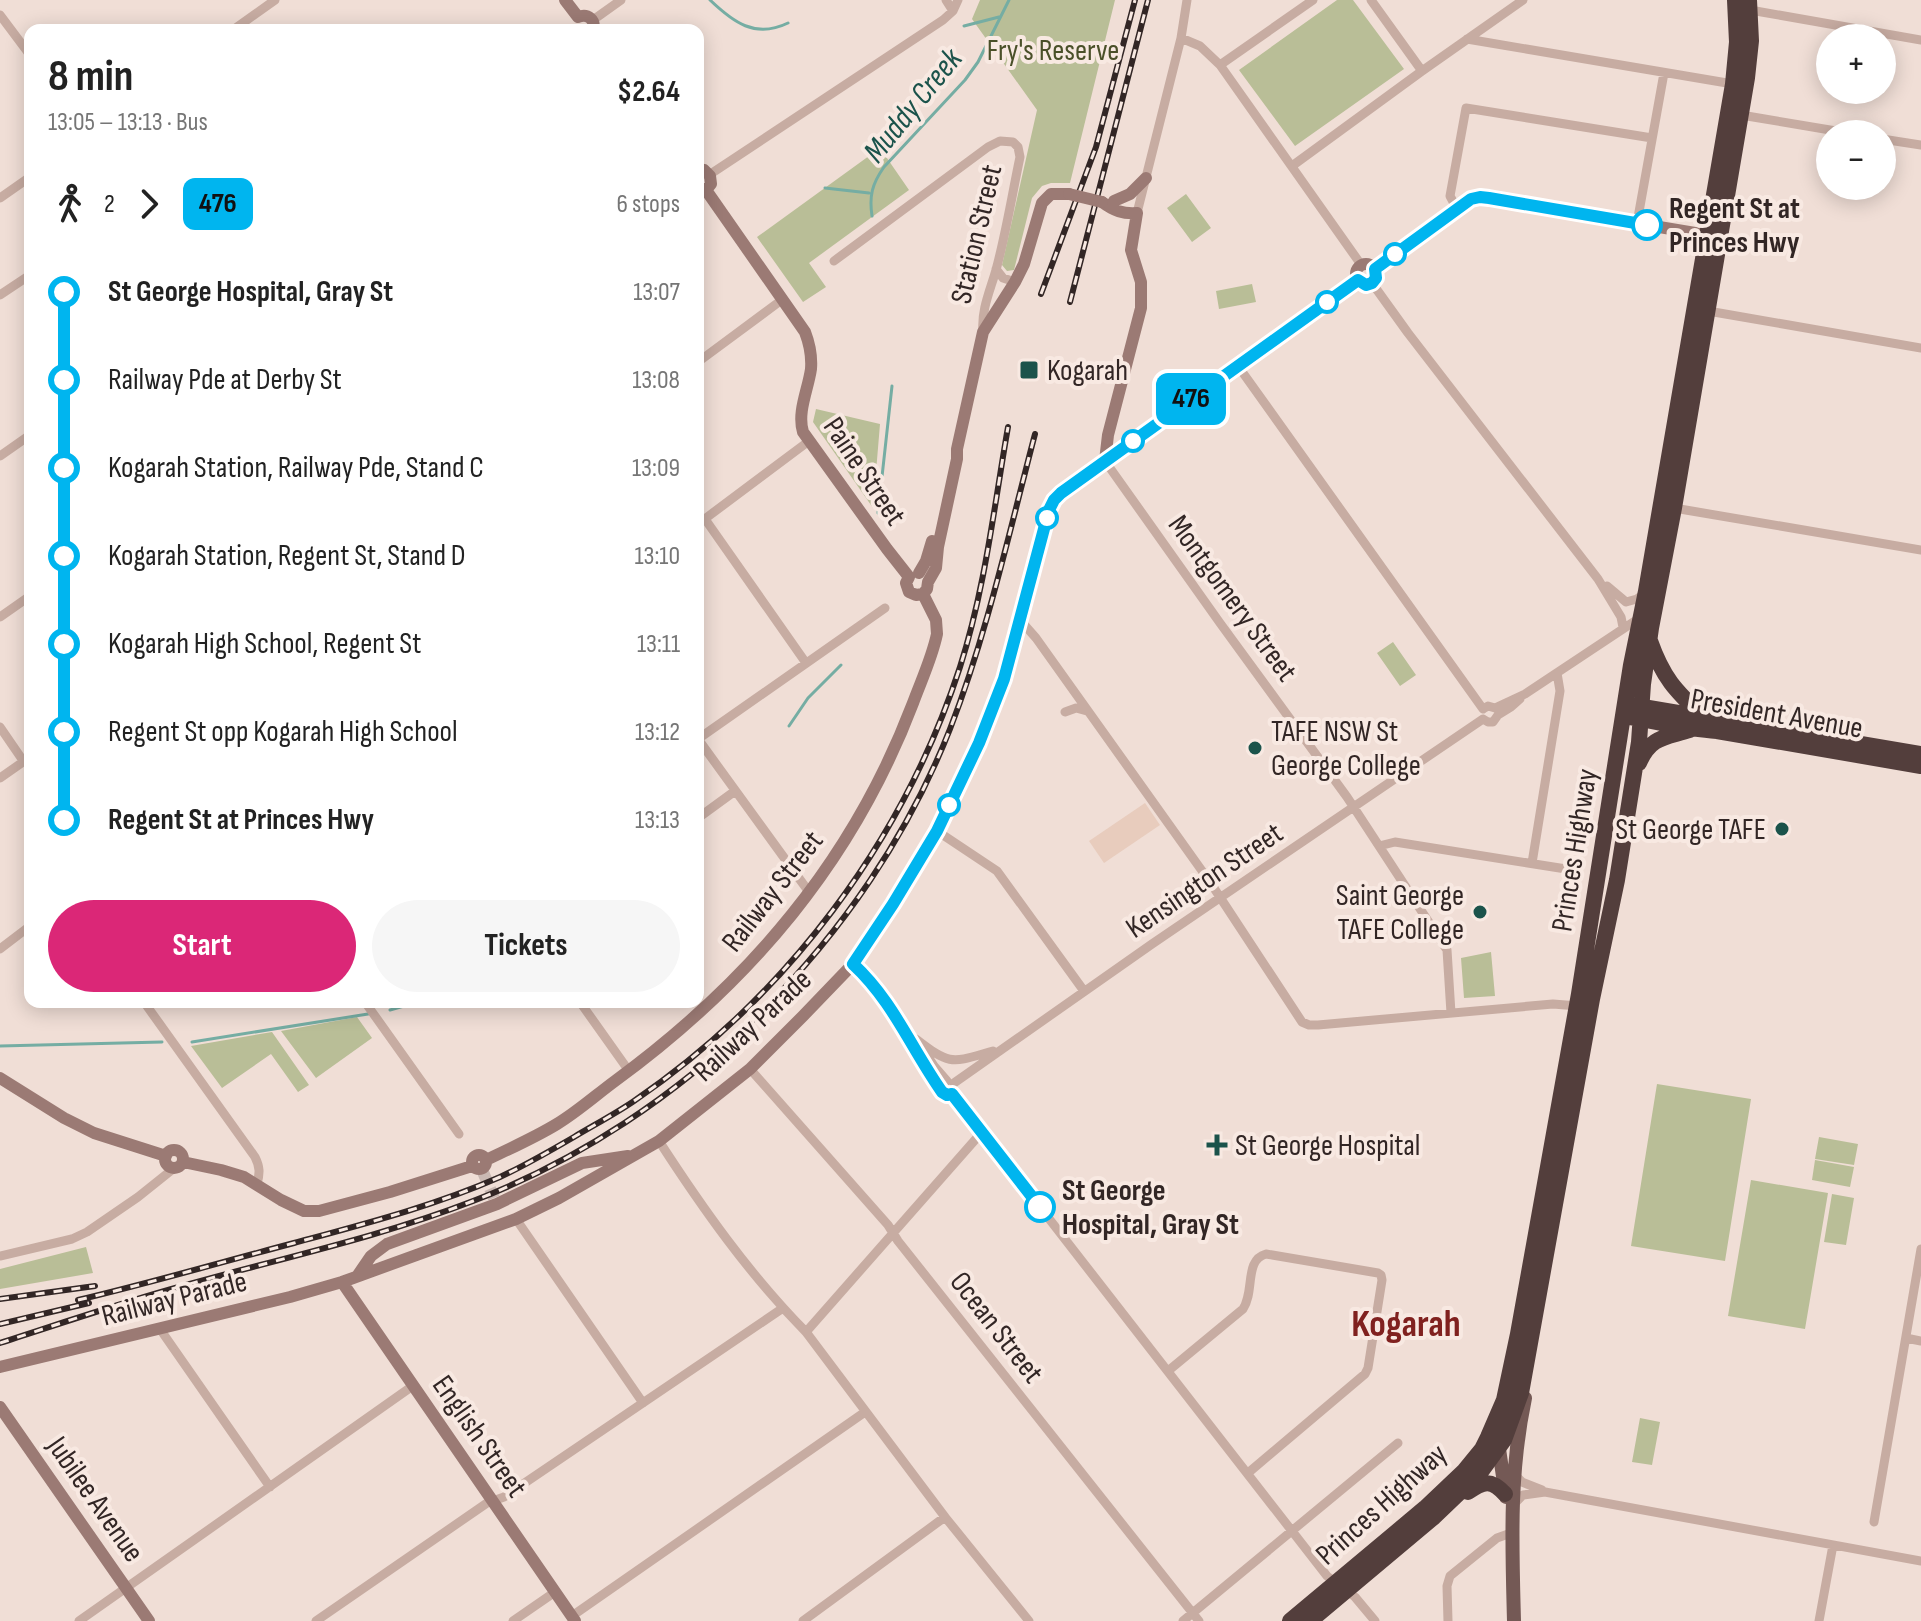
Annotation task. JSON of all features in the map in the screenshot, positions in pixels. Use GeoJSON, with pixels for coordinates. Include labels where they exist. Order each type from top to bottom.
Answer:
{"type":"FeatureCollection","features":[{"type":"Feature","properties":{"kind":"highway","name":"Princes Highway"},"geometry":{"type":"LineString","coordinates":[[1290,1621],[1434,1517],[1480,1473],[1499,1449],[1516,1410],[1531,1340],[1633,711],[1643,684],[1708,311],[1713,236],[1737,42],[1735,0]]}},
{"type":"Feature","properties":{"kind":"highway","name":"Princes Highway"},"geometry":{"type":"LineString","coordinates":[[1310,1621],[1341,1587],[1464,1471],[1482,1449],[1504,1400],[1584,1007],[1613,902],[1634,772],[1631,665],[1713,236],[1741,115],[1750,53],[1749,5]]}},
{"type":"Feature","properties":{"kind":"highway"},"geometry":{"type":"LineString","coordinates":[[1634,772],[1650,745],[1698,723],[1658,664],[1649,639]]}},
{"type":"Feature","properties":{"kind":"highway","name":"President Avenue"},"geometry":{"type":"LineString","coordinates":[[1633,711],[1678,725],[1698,723],[1921,754]]}},
{"type":"Feature","properties":{"kind":"highway","name":"President Avenue"},"geometry":{"type":"LineString","coordinates":[[1698,723],[1717,731],[1921,766]]}},
{"type":"Feature","properties":{"kind":"highway"},"geometry":{"type":"LineString","coordinates":[[1434,1517],[1481,1484],[1496,1485],[1509,1500]]}},
{"type":"Feature","properties":{"kind":"main road"},"geometry":{"type":"LineString","coordinates":[[565,0],[576,23],[586,16],[592,24]]}},
{"type":"Feature","properties":{"kind":"main road"},"geometry":{"type":"LineString","coordinates":[[704,172],[711,184],[704,189]]}},
{"type":"Feature","properties":{"kind":"main road"},"geometry":{"type":"LineString","coordinates":[[1108,202],[1130,194],[1146,178]]}},
{"type":"Feature","properties":{"kind":"main road","name":"Paine Street"},"geometry":{"type":"LineString","coordinates":[[704,194],[799,322],[811,348],[801,421],[803,432],[920,582]]}},
{"type":"Feature","properties":{"kind":"main road","name":"Station Street"},"geometry":{"type":"LineString","coordinates":[[920,582],[936,568],[957,449],[983,332],[1024,264],[1042,203],[1051,194],[1069,194],[1108,202],[1111,209],[1126,214],[1137,213]]}},
{"type":"Feature","properties":{"kind":"main road"},"geometry":{"type":"LineString","coordinates":[[1368,267],[1376,278],[1366,285],[1358,280],[1356,273],[1471,199],[1484,197],[1713,236]]}},
{"type":"Feature","properties":{"kind":"main road"},"geometry":{"type":"LineString","coordinates":[[1105,461],[1108,435],[1141,308],[1141,282],[1131,250],[1137,213]]}},
{"type":"Feature","properties":{"kind":"main road"},"geometry":{"type":"LineString","coordinates":[[1105,461],[1358,280]]}},
{"type":"Feature","properties":{"kind":"main road","name":"Railway Parade"},"geometry":{"type":"LineString","coordinates":[[0,1367],[342,1282],[516,1219],[659,1141],[750,1069],[853,964],[937,831],[998,698],[1051,505],[1057,496],[1105,461]]}},
{"type":"Feature","properties":{"kind":"main road","name":"Railway Street"},"geometry":{"type":"LineString","coordinates":[[178,1165],[221,1170],[244,1177],[293,1207],[319,1211],[481,1166],[557,1124],[629,1071],[719,996],[769,943],[841,845],[876,786],[933,648],[938,629],[920,582]]}},
{"type":"Feature","properties":{"kind":"main road"},"geometry":{"type":"LineString","coordinates":[[0,1078],[94,1133],[166,1156],[166,1164],[178,1165]]}},
{"type":"Feature","properties":{"kind":"main road","name":"Railway Parade"},"geometry":{"type":"LineString","coordinates":[[358,1275],[371,1256],[387,1244],[588,1161],[633,1156]]}},
{"type":"Feature","properties":{"kind":"main road"},"geometry":{"type":"LineString","coordinates":[[575,1166],[590,1166],[597,1177]]}},
{"type":"Feature","properties":{"kind":"main road","name":"English Street"},"geometry":{"type":"LineString","coordinates":[[342,1282],[574,1619]]}},
{"type":"Feature","properties":{"kind":"main road"},"geometry":{"type":"LineString","coordinates":[[1509,1500],[1517,1434],[1533,1359],[1531,1340]]}},
{"type":"Feature","properties":{"kind":"main road","name":"Jubilee Avenue"},"geometry":{"type":"LineString","coordinates":[[0,1407],[149,1621]]}},
{"type":"Feature","properties":{"kind":"main road"},"geometry":{"type":"LineString","coordinates":[[1495,1423],[1509,1500],[1514,1621]]}},
{"type":"Feature","properties":{"kind":"street"},"geometry":{"type":"LineString","coordinates":[[241,24],[275,0]]}},
{"type":"Feature","properties":{"kind":"street"},"geometry":{"type":"LineString","coordinates":[[594,24],[621,0]]}},
{"type":"Feature","properties":{"kind":"street"},"geometry":{"type":"LineString","coordinates":[[946,0],[953,11]]}},
{"type":"Feature","properties":{"kind":"street"},"geometry":{"type":"LineString","coordinates":[[704,172],[932,28],[953,11],[958,0]]}},
{"type":"Feature","properties":{"kind":"street"},"geometry":{"type":"LineString","coordinates":[[1220,65],[1313,0]]}},
{"type":"Feature","properties":{"kind":"street"},"geometry":{"type":"LineString","coordinates":[[1371,0],[1422,71]]}},
{"type":"Feature","properties":{"kind":"street"},"geometry":{"type":"LineString","coordinates":[[1292,166],[1523,0]]}},
{"type":"Feature","properties":{"kind":"street"},"geometry":{"type":"LineString","coordinates":[[1137,213],[1181,38],[1186,5],[1198,1]]}},
{"type":"Feature","properties":{"kind":"street"},"geometry":{"type":"LineString","coordinates":[[1749,5],[1921,40]]}},
{"type":"Feature","properties":{"kind":"street"},"geometry":{"type":"LineString","coordinates":[[0,15],[24,47]]}},
{"type":"Feature","properties":{"kind":"street"},"geometry":{"type":"LineString","coordinates":[[1181,38],[1200,46],[1220,65],[1368,267]]}},
{"type":"Feature","properties":{"kind":"street"},"geometry":{"type":"LineString","coordinates":[[1467,39],[1733,84]]}},
{"type":"Feature","properties":{"kind":"street"},"geometry":{"type":"LineString","coordinates":[[1637,223],[1664,73]]}},
{"type":"Feature","properties":{"kind":"street"},"geometry":{"type":"LineString","coordinates":[[1457,209],[1450,196],[1466,108],[1652,138]]}},
{"type":"Feature","properties":{"kind":"street"},"geometry":{"type":"LineString","coordinates":[[1741,115],[1816,128]]}},
{"type":"Feature","properties":{"kind":"street","name":"Station Street"},"geometry":{"type":"LineString","coordinates":[[834,261],[988,147],[1000,141],[1013,142],[1018,147],[1020,157],[982,321],[983,332]]}},
{"type":"Feature","properties":{"kind":"street"},"geometry":{"type":"LineString","coordinates":[[1896,141],[1921,145]]}},
{"type":"Feature","properties":{"kind":"street"},"geometry":{"type":"LineString","coordinates":[[0,198],[24,181]]}},
{"type":"Feature","properties":{"kind":"street"},"geometry":{"type":"LineString","coordinates":[[996,269],[1003,278],[1015,282]]}},
{"type":"Feature","properties":{"kind":"street"},"geometry":{"type":"LineString","coordinates":[[0,295],[24,279]]}},
{"type":"Feature","properties":{"kind":"street"},"geometry":{"type":"LineString","coordinates":[[1372,283],[1598,579],[1620,615],[1623,627]]}},
{"type":"Feature","properties":{"kind":"street"},"geometry":{"type":"LineString","coordinates":[[990,286],[1006,298]]}},
{"type":"Feature","properties":{"kind":"street"},"geometry":{"type":"LineString","coordinates":[[704,358],[783,299]]}},
{"type":"Feature","properties":{"kind":"street"},"geometry":{"type":"LineString","coordinates":[[1708,311],[1921,348]]}},
{"type":"Feature","properties":{"kind":"street"},"geometry":{"type":"LineString","coordinates":[[1238,366],[1491,723],[1496,720],[1496,711]]}},
{"type":"Feature","properties":{"kind":"street"},"geometry":{"type":"LineString","coordinates":[[0,456],[24,439]]}},
{"type":"Feature","properties":{"kind":"street"},"geometry":{"type":"LineString","coordinates":[[704,520],[809,441]]}},
{"type":"Feature","properties":{"kind":"street","name":"Montgomery Street"},"geometry":{"type":"LineString","coordinates":[[1105,461],[1354,807],[1447,950],[1451,1013]]}},
{"type":"Feature","properties":{"kind":"street"},"geometry":{"type":"LineString","coordinates":[[1674,508],[1921,550]]}},
{"type":"Feature","properties":{"kind":"street"},"geometry":{"type":"LineString","coordinates":[[704,526],[806,663]]}},
{"type":"Feature","properties":{"kind":"street"},"geometry":{"type":"LineString","coordinates":[[1598,579],[1626,602],[1637,599],[1646,591]]}},
{"type":"Feature","properties":{"kind":"street"},"geometry":{"type":"LineString","coordinates":[[0,617],[24,600]]}},
{"type":"Feature","properties":{"kind":"street"},"geometry":{"type":"LineString","coordinates":[[704,735],[885,608]]}},
{"type":"Feature","properties":{"kind":"street"},"geometry":{"type":"LineString","coordinates":[[1496,711],[1641,617]]}},
{"type":"Feature","properties":{"kind":"street"},"geometry":{"type":"LineString","coordinates":[[1021,621],[1219,898],[1302,1022],[1318,1025],[1553,1004],[1584,1007]]}},
{"type":"Feature","properties":{"kind":"street"},"geometry":{"type":"LineString","coordinates":[[1532,863],[1560,691],[1557,673]]}},
{"type":"Feature","properties":{"kind":"street"},"geometry":{"type":"LineString","coordinates":[[1483,714],[1488,706],[1496,711]]}},
{"type":"Feature","properties":{"kind":"street"},"geometry":{"type":"LineString","coordinates":[[1065,712],[1079,708],[1089,713]]}},
{"type":"Feature","properties":{"kind":"street","name":"Kensington Street"},"geometry":{"type":"LineString","coordinates":[[951,1082],[1354,807],[1483,714]]}},
{"type":"Feature","properties":{"kind":"street"},"geometry":{"type":"LineString","coordinates":[[0,727],[24,756]]}},
{"type":"Feature","properties":{"kind":"street"},"geometry":{"type":"LineString","coordinates":[[704,747],[809,892]]}},
{"type":"Feature","properties":{"kind":"street"},"geometry":{"type":"LineString","coordinates":[[0,778],[24,762]]}},
{"type":"Feature","properties":{"kind":"street"},"geometry":{"type":"LineString","coordinates":[[704,814],[735,791]]}},
{"type":"Feature","properties":{"kind":"street"},"geometry":{"type":"LineString","coordinates":[[937,831],[997,871],[1084,991]]}},
{"type":"Feature","properties":{"kind":"street"},"geometry":{"type":"LineString","coordinates":[[1379,846],[1395,842],[1566,869]]}},
{"type":"Feature","properties":{"kind":"street"},"geometry":{"type":"LineString","coordinates":[[0,949],[24,931]]}},
{"type":"Feature","properties":{"kind":"street"},"geometry":{"type":"LineString","coordinates":[[853,964],[871,980],[947,1093]]}},
{"type":"Feature","properties":{"kind":"street"},"geometry":{"type":"LineString","coordinates":[[148,1008],[255,1157],[260,1167],[257,1184]]}},
{"type":"Feature","properties":{"kind":"street"},"geometry":{"type":"LineString","coordinates":[[369,1008],[459,1134]]}},
{"type":"Feature","properties":{"kind":"street"},"geometry":{"type":"LineString","coordinates":[[584,1008],[629,1071]]}},
{"type":"Feature","properties":{"kind":"street"},"geometry":{"type":"LineString","coordinates":[[898,1019],[934,1066],[951,1082]]}},
{"type":"Feature","properties":{"kind":"street"},"geometry":{"type":"LineString","coordinates":[[916,1039],[938,1056],[950,1060],[1004,1047]]}},
{"type":"Feature","properties":{"kind":"street","name":"Ocean Street"},"geometry":{"type":"LineString","coordinates":[[750,1069],[888,1225],[1196,1617]]}},
{"type":"Feature","properties":{"kind":"street"},"geometry":{"type":"LineString","coordinates":[[951,1082],[941,1085],[982,1132],[1327,1576],[1355,1597],[1375,1621]]}},
{"type":"Feature","properties":{"kind":"street"},"geometry":{"type":"LineString","coordinates":[[806,1332],[982,1132]]}},
{"type":"Feature","properties":{"kind":"street"},"geometry":{"type":"LineString","coordinates":[[659,1141],[714,1224],[806,1332],[945,1517],[1029,1621]]}},
{"type":"Feature","properties":{"kind":"street"},"geometry":{"type":"LineString","coordinates":[[0,1256],[72,1239],[87,1232],[178,1165]]}},
{"type":"Feature","properties":{"kind":"street"},"geometry":{"type":"LineString","coordinates":[[516,1219],[643,1403]]}},
{"type":"Feature","properties":{"kind":"street"},"geometry":{"type":"LineString","coordinates":[[1874,1522],[1921,1249]]}},
{"type":"Feature","properties":{"kind":"street"},"geometry":{"type":"LineString","coordinates":[[1168,1371],[1243,1309],[1249,1297],[1252,1266],[1260,1256],[1266,1254],[1381,1275],[1365,1374],[1248,1473]]}},
{"type":"Feature","properties":{"kind":"street"},"geometry":{"type":"LineString","coordinates":[[316,1621],[487,1503],[504,1497],[783,1308]]}},
{"type":"Feature","properties":{"kind":"street"},"geometry":{"type":"LineString","coordinates":[[160,1329],[270,1487]]}},
{"type":"Feature","properties":{"kind":"street"},"geometry":{"type":"LineString","coordinates":[[1906,1338],[1921,1341]]}},
{"type":"Feature","properties":{"kind":"street"},"geometry":{"type":"LineString","coordinates":[[79,1621],[414,1385]]}},
{"type":"Feature","properties":{"kind":"street"},"geometry":{"type":"LineString","coordinates":[[574,1619],[865,1412]]}},
{"type":"Feature","properties":{"kind":"street"},"geometry":{"type":"LineString","coordinates":[[1183,1621],[1196,1617],[1398,1443]]}},
{"type":"Feature","properties":{"kind":"street"},"geometry":{"type":"LineString","coordinates":[[1513,1473],[1522,1482],[1545,1492],[1921,1561]]}},
{"type":"Feature","properties":{"kind":"street"},"geometry":{"type":"LineString","coordinates":[[1509,1500],[1545,1492]]}},
{"type":"Feature","properties":{"kind":"street"},"geometry":{"type":"LineString","coordinates":[[803,1621],[945,1517]]}},
{"type":"Feature","properties":{"kind":"street"},"geometry":{"type":"LineString","coordinates":[[1448,1621],[1447,1586],[1450,1576],[1497,1538],[1511,1533]]}},
{"type":"Feature","properties":{"kind":"street"},"geometry":{"type":"LineString","coordinates":[[1819,1621],[1833,1545]]}},
{"type":"Feature","properties":{"kind":"street"},"geometry":{"type":"LineString","coordinates":[[513,1621],[555,1592]]}},
{"type":"Feature","properties":{"kind":"green space","name":"Fry's Reserve"},"geometry":{"type":"Polygon","coordinates":[[[980,0],[1115,0],[1070,183],[1042,186],[1032,198],[1014,270],[1007,271],[1002,265],[1037,110],[972,19],[980,0]]]}},
{"type":"Feature","properties":{"kind":"green space"},"geometry":{"type":"Polygon","coordinates":[[[1337,0],[1353,0],[1404,69],[1295,146],[1239,70],[1337,0]]]}},
{"type":"Feature","properties":{"kind":"green space"},"geometry":{"type":"Polygon","coordinates":[[[880,148],[909,190],[809,263],[826,287],[803,302],[757,237],[880,148]]]}},
{"type":"Feature","properties":{"kind":"green space"},"geometry":{"type":"Polygon","coordinates":[[[1186,194],[1211,228],[1192,242],[1167,208],[1186,194]]]}},
{"type":"Feature","properties":{"kind":"green space"},"geometry":{"type":"Polygon","coordinates":[[[1252,284],[1256,302],[1219,309],[1216,291],[1252,284]]]}},
{"type":"Feature","properties":{"kind":"green space"},"geometry":{"type":"Polygon","coordinates":[[[816,409],[880,424],[873,508],[813,422],[816,409]]]}},
{"type":"Feature","properties":{"kind":"green space"},"geometry":{"type":"Polygon","coordinates":[[[1393,642],[1416,675],[1400,686],[1377,653],[1393,642]]]}},
{"type":"Feature","properties":{"kind":"green space"},"geometry":{"type":"Polygon","coordinates":[[[1491,952],[1495,996],[1464,998],[1461,958],[1491,952]]]}},
{"type":"Feature","properties":{"kind":"green space"},"geometry":{"type":"Polygon","coordinates":[[[357,1017],[372,1038],[316,1078],[281,1031],[357,1017]]]}},
{"type":"Feature","properties":{"kind":"green space"},"geometry":{"type":"Polygon","coordinates":[[[272,1032],[309,1085],[298,1092],[271,1054],[222,1088],[191,1046],[272,1032]]]}},
{"type":"Feature","properties":{"kind":"green space"},"geometry":{"type":"Polygon","coordinates":[[[1657,1084],[1751,1099],[1725,1261],[1631,1246],[1657,1084]]]}},
{"type":"Feature","properties":{"kind":"green space"},"geometry":{"type":"Polygon","coordinates":[[[1819,1137],[1858,1144],[1854,1165],[1815,1159],[1819,1137]]]}},
{"type":"Feature","properties":{"kind":"green space"},"geometry":{"type":"Polygon","coordinates":[[[1815,1160],[1854,1167],[1850,1187],[1812,1180],[1815,1160]]]}},
{"type":"Feature","properties":{"kind":"green space"},"geometry":{"type":"Polygon","coordinates":[[[1751,1180],[1828,1193],[1805,1329],[1728,1316],[1751,1180]]]}},
{"type":"Feature","properties":{"kind":"green space"},"geometry":{"type":"Polygon","coordinates":[[[1832,1194],[1854,1198],[1846,1245],[1824,1242],[1832,1194]]]}},
{"type":"Feature","properties":{"kind":"green space"},"geometry":{"type":"Polygon","coordinates":[[[86,1247],[93,1273],[0,1289],[0,1269],[86,1247]]]}},
{"type":"Feature","properties":{"kind":"green space"},"geometry":{"type":"Polygon","coordinates":[[[1640,1418],[1660,1422],[1652,1465],[1632,1462],[1640,1418]]]}},
{"type":"Feature","properties":{"kind":"shaded area"},"geometry":{"type":"Polygon","coordinates":[[[1145,803],[1160,825],[1104,863],[1089,841],[1145,803]]]}},
{"type":"Feature","properties":{"kind":"waterway"},"geometry":{"type":"LineString","coordinates":[[710,0],[736,21],[755,29],[776,28],[788,23]]}},
{"type":"Feature","properties":{"kind":"waterway","name":"Muddy Creek"},"geometry":{"type":"LineString","coordinates":[[872,216],[872,190],[880,173],[965,80],[978,62],[1009,0]]}},
{"type":"Feature","properties":{"kind":"waterway"},"geometry":{"type":"LineString","coordinates":[[964,26],[999,17]]}},
{"type":"Feature","properties":{"kind":"waterway"},"geometry":{"type":"LineString","coordinates":[[825,188],[869,193]]}},
{"type":"Feature","properties":{"kind":"waterway"},"geometry":{"type":"LineString","coordinates":[[878,513],[892,386]]}},
{"type":"Feature","properties":{"kind":"waterway"},"geometry":{"type":"LineString","coordinates":[[789,726],[808,698],[841,665]]}},
{"type":"Feature","properties":{"kind":"waterway"},"geometry":{"type":"LineString","coordinates":[[390,1010],[397,1008]]}},
{"type":"Feature","properties":{"kind":"waterway"},"geometry":{"type":"LineString","coordinates":[[192,1042],[368,1014]]}},
{"type":"Feature","properties":{"kind":"waterway"},"geometry":{"type":"LineString","coordinates":[[0,1046],[162,1042]]}},
{"type":"Feature","properties":{"kind":"tunnel"},"geometry":{"type":"LineString","coordinates":[[483,1172],[494,1198]]}},
{"type":"Feature","properties":{"kind":"railway"},"geometry":{"type":"LineString","coordinates":[[1041,294],[1096,147],[1135,0]]}},
{"type":"Feature","properties":{"kind":"railway"},"geometry":{"type":"LineString","coordinates":[[1070,302],[1148,0]]}},
{"type":"Feature","properties":{"kind":"railway"},"geometry":{"type":"LineString","coordinates":[[78,1300],[373,1221],[450,1197],[500,1177],[634,1101],[689,1060],[741,1014],[789,964],[833,911],[872,854],[936,732],[969,638],[1008,427]]}},
{"type":"Feature","properties":{"kind":"railway"},"geometry":{"type":"LineString","coordinates":[[0,1343],[162,1292],[367,1236],[473,1201],[551,1166],[625,1123],[695,1072],[760,1014],[818,950],[870,880],[914,807],[950,729],[975,657],[1035,434]]}},
{"type":"Feature","properties":{"kind":"railway"},"geometry":{"type":"LineString","coordinates":[[0,1299],[95,1286]]}},
{"type":"Feature","properties":{"kind":"railway"},"geometry":{"type":"LineString","coordinates":[[0,1324],[89,1303]]}},
{"type":"Feature","properties":{"kind":"bus line","name":"476"},"geometry":{"type":"LineString","coordinates":[[1040,1207],[952,1094],[943,1094],[898,1019],[871,980],[853,964],[937,831],[979,743],[1004,679],[1054,500],[1358,280],[1366,285],[1372,283],[1376,278],[1375,269],[1471,199],[1489,198],[1647,225]]}},
{"type":"Feature","properties":{"kind":"place","name":"Regent St at Princes Hwy"},"geometry":{"type":"Point","coordinates":[1647,225]}},
{"type":"Feature","properties":{"kind":"place","name":"Kogarah"},"geometry":{"type":"Point","coordinates":[1029,370]}},
{"type":"Feature","properties":{"kind":"place","name":"TAFE NSW St George College"},"geometry":{"type":"Point","coordinates":[1255,748]}},
{"type":"Feature","properties":{"kind":"place","name":"St George TAFE"},"geometry":{"type":"Point","coordinates":[1782,829]}},
{"type":"Feature","properties":{"kind":"place","name":"Saint George TAFE College"},"geometry":{"type":"Point","coordinates":[1480,912]}},
{"type":"Feature","properties":{"kind":"place","name":"St George Hospital"},"geometry":{"type":"Point","coordinates":[1217,1145]}},
{"type":"Feature","properties":{"kind":"place","name":"St George Hospital, Gray St"},"geometry":{"type":"Point","coordinates":[1040,1207]}},
{"type":"Feature","properties":{"kind":"district","name":"Kogarah"},"geometry":{"type":"Point","coordinates":[1406,1323]}}]}
